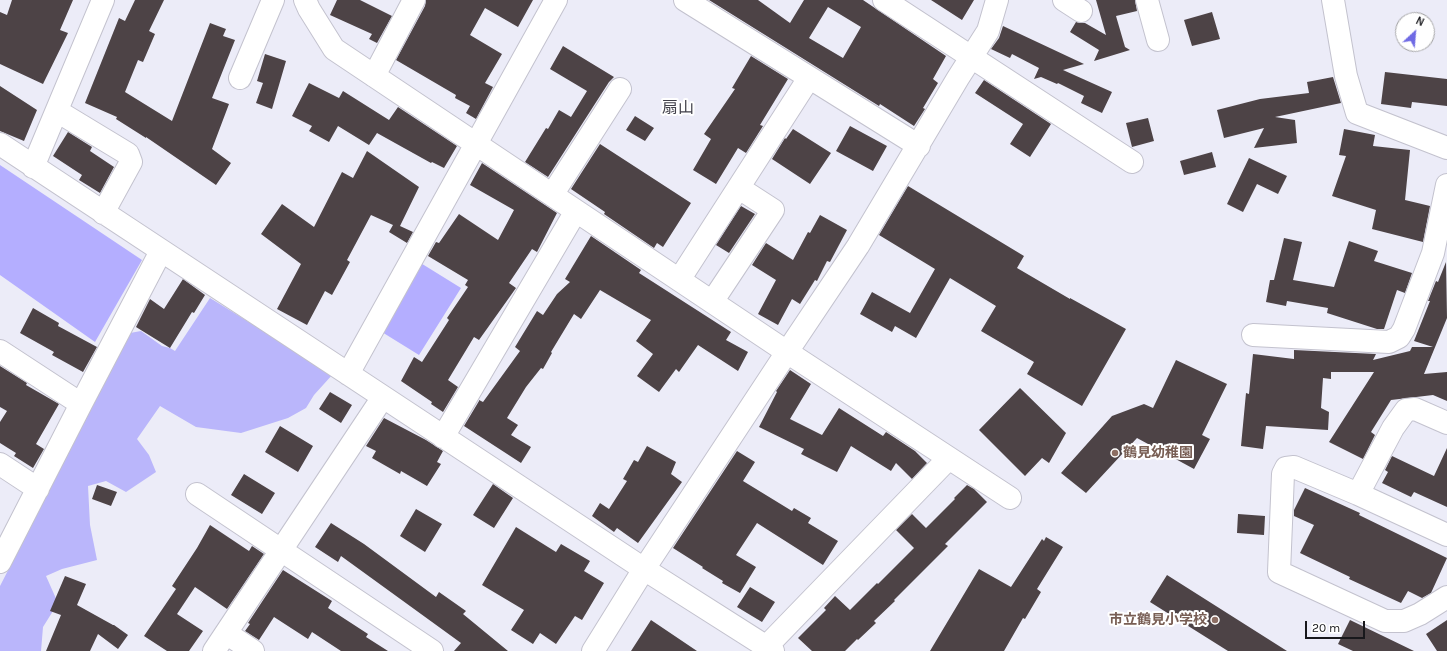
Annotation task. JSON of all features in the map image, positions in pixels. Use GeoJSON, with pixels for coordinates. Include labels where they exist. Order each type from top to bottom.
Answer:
{"type":"FeatureCollection","features":[{"type":"Feature","properties":{"kind":"street"},"geometry":{"type":"LineString","coordinates":[[33,167],[103,0]]}},
{"type":"Feature","properties":{"kind":"street"},"geometry":{"type":"LineString","coordinates":[[240,78],[273,0]]}},
{"type":"Feature","properties":{"kind":"street"},"geometry":{"type":"LineString","coordinates":[[282,0],[313,7],[334,49],[787,352],[1010,498]]}},
{"type":"Feature","properties":{"kind":"street"},"geometry":{"type":"LineString","coordinates":[[374,76],[414,0]]}},
{"type":"Feature","properties":{"kind":"street"},"geometry":{"type":"LineString","coordinates":[[348,374],[556,0]]}},
{"type":"Feature","properties":{"kind":"street"},"geometry":{"type":"LineString","coordinates":[[685,0],[919,146]]}},
{"type":"Feature","properties":{"kind":"street"},"geometry":{"type":"LineString","coordinates":[[884,0],[1132,162]]}},
{"type":"Feature","properties":{"kind":"street"},"geometry":{"type":"LineString","coordinates":[[593,651],[644,569],[858,246],[988,31],[997,0]]}},
{"type":"Feature","properties":{"kind":"street"},"geometry":{"type":"LineString","coordinates":[[1147,0],[1158,40]]}},
{"type":"Feature","properties":{"kind":"street"},"geometry":{"type":"LineString","coordinates":[[1333,0],[1346,76],[1357,113],[1447,148]]}},
{"type":"Feature","properties":{"kind":"street"},"geometry":{"type":"LineString","coordinates":[[680,280],[809,78]]}},
{"type":"Feature","properties":{"kind":"street"},"geometry":{"type":"LineString","coordinates":[[552,195],[620,89]]}},
{"type":"Feature","properties":{"kind":"street"},"geometry":{"type":"LineString","coordinates":[[57,111],[128,154],[131,162],[103,213]]}},
{"type":"Feature","properties":{"kind":"street"},"geometry":{"type":"LineString","coordinates":[[0,144],[644,569],[769,649],[950,458]]}},
{"type":"Feature","properties":{"kind":"street"},"geometry":{"type":"LineString","coordinates":[[1253,335],[1389,342],[1399,337],[1404,329],[1433,253],[1447,185]]}},
{"type":"Feature","properties":{"kind":"street"},"geometry":{"type":"LineString","coordinates":[[712,302],[773,210],[738,188]]}},
{"type":"Feature","properties":{"kind":"street"},"geometry":{"type":"LineString","coordinates":[[443,436],[576,211]]}},
{"type":"Feature","properties":{"kind":"street"},"geometry":{"type":"LineString","coordinates":[[0,562],[161,251]]}},
{"type":"Feature","properties":{"kind":"street"},"geometry":{"type":"LineString","coordinates":[[0,351],[81,404]]}},
{"type":"Feature","properties":{"kind":"street"},"geometry":{"type":"LineString","coordinates":[[214,651],[383,397]]}},
{"type":"Feature","properties":{"kind":"street"},"geometry":{"type":"LineString","coordinates":[[1358,494],[1394,428],[1406,410],[1415,410],[1447,423]]}},
{"type":"Feature","properties":{"kind":"street"},"geometry":{"type":"LineString","coordinates":[[0,464],[38,488]]}},
{"type":"Feature","properties":{"kind":"street"},"geometry":{"type":"LineString","coordinates":[[1447,535],[1358,494],[1294,467],[1286,468],[1284,474],[1279,572],[1385,621],[1404,621],[1420,614],[1447,598]]}},
{"type":"Feature","properties":{"kind":"street"},"geometry":{"type":"LineString","coordinates":[[197,494],[432,651]]}},
{"type":"Feature","properties":{"kind":"street"},"geometry":{"type":"LineString","coordinates":[[226,633],[253,651]]}},
{"type":"Feature","properties":{"kind":"shaded area"},"geometry":{"type":"Polygon","coordinates":[[[0,165],[142,260],[95,342],[0,275],[0,165]]]}},
{"type":"Feature","properties":{"kind":"shaded area"},"geometry":{"type":"Polygon","coordinates":[[[419,262],[461,288],[419,355],[377,329],[419,262]]]}},
{"type":"Feature","properties":{"kind":"shaded area"},"geometry":{"type":"Polygon","coordinates":[[[210,298],[333,374],[314,395],[306,408],[288,418],[241,433],[196,427],[160,406],[137,439],[149,455],[156,472],[126,492],[106,481],[88,486],[90,525],[97,560],[62,569],[46,576],[58,603],[43,627],[41,651],[0,651],[0,586],[130,333],[141,331],[162,346],[175,351],[210,298]]]}},
{"type":"Feature","properties":{"kind":"building"},"geometry":{"type":"Polygon","coordinates":[[[12,0],[73,0],[60,30],[68,33],[43,84],[0,64],[0,12],[7,15],[12,0]]]}},
{"type":"Feature","properties":{"kind":"building"},"geometry":{"type":"Polygon","coordinates":[[[135,0],[164,0],[149,31],[155,34],[143,62],[138,60],[125,92],[172,121],[210,23],[226,29],[223,36],[235,40],[212,98],[229,104],[212,149],[231,163],[216,185],[146,137],[116,119],[117,117],[85,103],[119,18],[125,21],[135,0]]]}},
{"type":"Feature","properties":{"kind":"building"},"geometry":{"type":"Polygon","coordinates":[[[337,0],[360,0],[392,16],[377,43],[369,39],[372,34],[330,15],[337,0]]]}},
{"type":"Feature","properties":{"kind":"building"},"geometry":{"type":"Polygon","coordinates":[[[426,0],[533,0],[518,27],[485,8],[470,35],[502,54],[485,83],[493,87],[476,119],[466,113],[470,106],[455,98],[456,95],[396,60],[425,6],[426,0]]]}},
{"type":"Feature","properties":{"kind":"building"},"geometry":{"type":"Polygon","coordinates":[[[709,0],[758,0],[790,23],[804,0],[863,0],[946,56],[933,79],[938,83],[923,108],[925,109],[914,126],[880,104],[879,106],[709,0]],[[828,7],[809,38],[843,58],[861,27],[828,7]]]}},
{"type":"Feature","properties":{"kind":"building"},"geometry":{"type":"Polygon","coordinates":[[[931,0],[974,0],[962,20],[931,0]]]}},
{"type":"Feature","properties":{"kind":"building"},"geometry":{"type":"Polygon","coordinates":[[[1096,0],[1135,0],[1137,11],[1116,16],[1125,47],[1130,50],[1094,61],[1099,50],[1070,32],[1076,22],[1085,23],[1106,35],[1096,0]]]}},
{"type":"Feature","properties":{"kind":"building"},"geometry":{"type":"Polygon","coordinates":[[[1212,12],[1220,39],[1192,46],[1184,20],[1212,12]]]}},
{"type":"Feature","properties":{"kind":"building"},"geometry":{"type":"Polygon","coordinates":[[[1003,26],[1084,64],[1063,70],[1112,92],[1102,113],[1081,103],[1084,96],[1058,83],[1057,84],[1041,77],[1034,79],[1039,68],[1012,54],[1010,58],[991,49],[999,38],[1003,26]]]}},
{"type":"Feature","properties":{"kind":"building"},"geometry":{"type":"Polygon","coordinates":[[[563,46],[614,77],[609,82],[548,177],[525,162],[559,110],[571,117],[587,91],[550,69],[563,46]]]}},
{"type":"Feature","properties":{"kind":"building"},"geometry":{"type":"Polygon","coordinates":[[[265,54],[286,61],[272,109],[256,103],[263,83],[257,81],[265,54]]]}},
{"type":"Feature","properties":{"kind":"building"},"geometry":{"type":"Polygon","coordinates":[[[751,56],[788,79],[760,125],[763,126],[746,153],[738,148],[716,184],[693,170],[711,139],[704,134],[735,89],[732,88],[751,56]]]}},
{"type":"Feature","properties":{"kind":"building"},"geometry":{"type":"Polygon","coordinates":[[[1385,72],[1447,79],[1447,106],[1412,102],[1411,108],[1381,104],[1385,72]]]}},
{"type":"Feature","properties":{"kind":"building"},"geometry":{"type":"Polygon","coordinates":[[[1333,77],[1341,103],[1275,117],[1295,120],[1297,143],[1254,148],[1264,128],[1224,138],[1217,110],[1260,99],[1309,93],[1307,82],[1333,77]]]}},
{"type":"Feature","properties":{"kind":"building"},"geometry":{"type":"Polygon","coordinates":[[[984,80],[1051,124],[1030,157],[1010,144],[1023,124],[975,93],[984,80]]]}},
{"type":"Feature","properties":{"kind":"building"},"geometry":{"type":"Polygon","coordinates":[[[309,83],[339,98],[343,91],[389,120],[398,107],[457,146],[444,168],[432,162],[431,163],[377,133],[369,145],[338,126],[329,142],[309,131],[312,126],[292,116],[309,83]]]}},
{"type":"Feature","properties":{"kind":"building"},"geometry":{"type":"Polygon","coordinates":[[[0,86],[37,110],[24,141],[0,131],[0,86]]]}},
{"type":"Feature","properties":{"kind":"building"},"geometry":{"type":"Polygon","coordinates":[[[635,116],[654,128],[645,141],[626,130],[635,116]]]}},
{"type":"Feature","properties":{"kind":"building"},"geometry":{"type":"Polygon","coordinates":[[[1148,118],[1154,141],[1132,147],[1126,123],[1148,118]]]}},
{"type":"Feature","properties":{"kind":"building"},"geometry":{"type":"Polygon","coordinates":[[[850,126],[887,146],[873,171],[836,151],[850,126]]]}},
{"type":"Feature","properties":{"kind":"building"},"geometry":{"type":"Polygon","coordinates":[[[793,129],[831,153],[810,184],[772,159],[785,138],[786,139],[793,129]]]}},
{"type":"Feature","properties":{"kind":"building"},"geometry":{"type":"Polygon","coordinates":[[[1344,129],[1375,135],[1373,146],[1410,150],[1405,200],[1430,206],[1423,242],[1372,229],[1376,210],[1332,196],[1346,156],[1339,155],[1344,129]]]}},
{"type":"Feature","properties":{"kind":"building"},"geometry":{"type":"Polygon","coordinates":[[[68,132],[92,147],[90,151],[114,167],[100,193],[79,180],[82,175],[53,156],[68,132]]]}},
{"type":"Feature","properties":{"kind":"building"},"geometry":{"type":"Polygon","coordinates":[[[600,144],[691,203],[663,247],[657,243],[654,248],[604,214],[605,212],[571,189],[600,144]]]}},
{"type":"Feature","properties":{"kind":"building"},"geometry":{"type":"Polygon","coordinates":[[[367,151],[419,187],[400,226],[413,232],[407,243],[389,232],[393,225],[371,215],[347,260],[350,262],[332,295],[325,291],[307,325],[277,309],[301,264],[261,234],[282,204],[314,227],[342,172],[353,178],[367,151]]]}},
{"type":"Feature","properties":{"kind":"building"},"geometry":{"type":"Polygon","coordinates":[[[1212,152],[1216,167],[1184,175],[1180,161],[1212,152]]]}},
{"type":"Feature","properties":{"kind":"building"},"geometry":{"type":"Polygon","coordinates":[[[1249,158],[1287,176],[1278,194],[1257,184],[1243,212],[1227,204],[1249,158]]]}},
{"type":"Feature","properties":{"kind":"building"},"geometry":{"type":"Polygon","coordinates":[[[482,163],[557,213],[537,252],[532,249],[509,283],[516,288],[479,340],[474,337],[448,380],[458,387],[443,412],[431,404],[432,402],[401,381],[414,357],[422,362],[449,320],[447,318],[468,287],[465,285],[468,280],[428,256],[436,242],[439,243],[459,214],[498,240],[514,210],[470,185],[482,163]]]}},
{"type":"Feature","properties":{"kind":"building"},"geometry":{"type":"Polygon","coordinates":[[[908,186],[1024,256],[1017,268],[1126,329],[1082,406],[1027,374],[1034,362],[981,331],[996,306],[950,278],[916,338],[895,326],[892,332],[860,314],[872,292],[910,313],[935,269],[879,235],[908,186]]]}},
{"type":"Feature","properties":{"kind":"building"},"geometry":{"type":"Polygon","coordinates":[[[741,206],[755,214],[729,253],[716,245],[741,206]]]}},
{"type":"Feature","properties":{"kind":"building"},"geometry":{"type":"Polygon","coordinates":[[[820,215],[847,230],[830,262],[827,261],[817,281],[815,280],[800,304],[792,299],[778,325],[758,314],[776,280],[752,265],[766,243],[793,260],[808,232],[810,233],[820,215]]]}},
{"type":"Feature","properties":{"kind":"building"},"geometry":{"type":"Polygon","coordinates":[[[591,236],[641,270],[639,273],[731,332],[726,340],[748,352],[738,371],[698,345],[679,372],[676,369],[659,392],[637,376],[653,354],[636,341],[651,320],[600,290],[581,319],[574,314],[551,352],[552,353],[543,369],[541,368],[526,387],[507,418],[518,425],[511,435],[531,447],[521,463],[464,426],[479,400],[483,402],[520,351],[515,347],[537,311],[543,315],[557,294],[570,282],[565,279],[591,236]]]}},
{"type":"Feature","properties":{"kind":"building"},"geometry":{"type":"Polygon","coordinates":[[[1284,238],[1302,242],[1293,280],[1334,287],[1349,241],[1378,251],[1374,261],[1412,273],[1405,293],[1397,290],[1384,329],[1377,329],[1327,313],[1328,308],[1287,301],[1286,306],[1266,302],[1270,280],[1274,280],[1284,238]]]}},
{"type":"Feature","properties":{"kind":"building"},"geometry":{"type":"Polygon","coordinates":[[[1446,262],[1447,318],[1424,374],[1447,372],[1447,401],[1433,395],[1391,400],[1371,432],[1375,435],[1363,459],[1329,442],[1374,372],[1331,372],[1331,379],[1323,378],[1321,408],[1329,412],[1328,430],[1266,426],[1263,449],[1241,446],[1246,393],[1249,394],[1253,354],[1294,359],[1294,350],[1376,354],[1373,360],[1410,351],[1412,347],[1433,347],[1414,341],[1430,301],[1428,301],[1436,281],[1438,282],[1446,262]]]}},
{"type":"Feature","properties":{"kind":"building"},"geometry":{"type":"Polygon","coordinates":[[[183,279],[205,295],[194,313],[192,312],[170,348],[136,327],[150,299],[164,309],[183,279]]]}},
{"type":"Feature","properties":{"kind":"building"},"geometry":{"type":"Polygon","coordinates":[[[33,308],[59,323],[58,326],[97,347],[83,372],[52,355],[54,352],[20,333],[33,308]]]}},
{"type":"Feature","properties":{"kind":"building"},"geometry":{"type":"Polygon","coordinates":[[[1176,360],[1227,384],[1202,435],[1210,439],[1194,469],[1137,438],[1086,493],[1061,473],[1112,416],[1144,404],[1153,408],[1176,360]]]}},
{"type":"Feature","properties":{"kind":"building"},"geometry":{"type":"Polygon","coordinates":[[[0,366],[27,383],[26,385],[59,404],[36,444],[44,449],[33,468],[14,456],[16,453],[0,443],[0,422],[7,411],[0,407],[0,366]]]}},
{"type":"Feature","properties":{"kind":"building"},"geometry":{"type":"Polygon","coordinates":[[[790,370],[811,384],[790,419],[822,435],[839,408],[883,436],[886,432],[915,451],[927,463],[912,479],[896,463],[891,471],[851,446],[837,472],[801,454],[804,449],[759,427],[777,392],[776,391],[790,370]]]}},
{"type":"Feature","properties":{"kind":"building"},"geometry":{"type":"Polygon","coordinates":[[[1020,388],[1066,433],[1049,463],[1042,458],[1025,476],[979,430],[1020,388]]]}},
{"type":"Feature","properties":{"kind":"building"},"geometry":{"type":"Polygon","coordinates":[[[330,392],[352,405],[341,423],[319,409],[330,392]]]}},
{"type":"Feature","properties":{"kind":"building"},"geometry":{"type":"Polygon","coordinates":[[[384,418],[426,440],[443,451],[437,462],[441,464],[427,486],[401,471],[400,474],[372,458],[376,451],[366,446],[384,418]]]}},
{"type":"Feature","properties":{"kind":"building"},"geometry":{"type":"Polygon","coordinates":[[[280,426],[313,446],[298,472],[265,452],[280,426]]]}},
{"type":"Feature","properties":{"kind":"building"},"geometry":{"type":"Polygon","coordinates":[[[647,446],[676,462],[671,474],[682,482],[638,543],[617,528],[614,532],[592,516],[600,503],[609,509],[627,481],[623,479],[634,460],[638,462],[647,446]]]}},
{"type":"Feature","properties":{"kind":"building"},"geometry":{"type":"Polygon","coordinates":[[[1447,448],[1447,507],[1414,492],[1411,497],[1382,483],[1388,472],[1385,470],[1392,456],[1434,476],[1447,448]]]}},
{"type":"Feature","properties":{"kind":"building"},"geometry":{"type":"Polygon","coordinates":[[[737,451],[755,462],[743,481],[792,511],[794,508],[811,518],[808,523],[838,541],[823,565],[757,523],[736,555],[756,567],[740,593],[722,583],[723,581],[673,548],[737,451]]]}},
{"type":"Feature","properties":{"kind":"building"},"geometry":{"type":"Polygon","coordinates":[[[244,474],[275,493],[262,514],[231,495],[244,474]]]}},
{"type":"Feature","properties":{"kind":"building"},"geometry":{"type":"Polygon","coordinates":[[[493,484],[513,498],[494,528],[473,515],[493,484]]]}},
{"type":"Feature","properties":{"kind":"building"},"geometry":{"type":"Polygon","coordinates":[[[97,485],[117,492],[111,506],[92,499],[97,485]]]}},
{"type":"Feature","properties":{"kind":"building"},"geometry":{"type":"Polygon","coordinates":[[[967,485],[974,489],[987,502],[945,544],[948,546],[894,600],[895,601],[874,621],[876,623],[858,640],[857,639],[845,651],[812,651],[798,638],[826,610],[824,608],[835,596],[850,610],[914,548],[896,530],[912,514],[926,528],[967,485]]]}},
{"type":"Feature","properties":{"kind":"building"},"geometry":{"type":"Polygon","coordinates":[[[1305,488],[1360,513],[1359,515],[1447,558],[1431,593],[1422,598],[1408,591],[1401,603],[1349,579],[1350,577],[1300,553],[1314,525],[1294,516],[1294,510],[1305,488]]]}},
{"type":"Feature","properties":{"kind":"building"},"geometry":{"type":"Polygon","coordinates":[[[416,509],[442,524],[425,552],[400,536],[416,509]]]}},
{"type":"Feature","properties":{"kind":"building"},"geometry":{"type":"Polygon","coordinates":[[[1238,514],[1265,516],[1264,535],[1237,533],[1238,514]]]}},
{"type":"Feature","properties":{"kind":"building"},"geometry":{"type":"Polygon","coordinates":[[[331,523],[364,544],[436,597],[439,592],[466,611],[463,614],[508,651],[454,651],[461,643],[341,556],[338,562],[315,547],[331,523]]]}},
{"type":"Feature","properties":{"kind":"building"},"geometry":{"type":"Polygon","coordinates":[[[210,525],[249,551],[252,546],[264,554],[227,609],[195,587],[177,614],[203,631],[189,651],[167,651],[144,636],[176,589],[172,586],[210,525]]]}},
{"type":"Feature","properties":{"kind":"building"},"geometry":{"type":"Polygon","coordinates":[[[516,527],[556,552],[561,544],[590,561],[584,571],[604,583],[582,620],[575,616],[556,644],[540,633],[533,644],[511,630],[524,610],[482,585],[516,527]]]}},
{"type":"Feature","properties":{"kind":"building"},"geometry":{"type":"Polygon","coordinates":[[[1046,537],[1063,547],[1037,589],[1041,592],[1025,619],[1023,618],[1004,651],[930,651],[979,569],[1011,587],[1042,539],[1044,541],[1046,537]]]}},
{"type":"Feature","properties":{"kind":"building"},"geometry":{"type":"Polygon","coordinates":[[[283,570],[332,601],[328,608],[368,634],[366,637],[388,651],[341,651],[312,632],[308,639],[274,617],[259,640],[245,631],[250,624],[248,623],[283,570]]]}},
{"type":"Feature","properties":{"kind":"building"},"geometry":{"type":"Polygon","coordinates":[[[1167,575],[1287,651],[1228,651],[1150,602],[1167,575]]]}},
{"type":"Feature","properties":{"kind":"building"},"geometry":{"type":"Polygon","coordinates":[[[65,576],[86,584],[77,605],[114,625],[128,635],[118,649],[98,634],[90,651],[46,651],[61,615],[50,611],[65,576]]]}},
{"type":"Feature","properties":{"kind":"building"},"geometry":{"type":"Polygon","coordinates":[[[750,587],[775,602],[762,622],[737,607],[750,587]]]}},
{"type":"Feature","properties":{"kind":"building"},"geometry":{"type":"Polygon","coordinates":[[[651,620],[697,651],[631,651],[651,620]]]}},
{"type":"Feature","properties":{"kind":"building"},"geometry":{"type":"Polygon","coordinates":[[[1350,620],[1414,651],[1353,651],[1338,644],[1350,620]]]}},
{"type":"Feature","properties":{"kind":"building"},"geometry":{"type":"Polygon","coordinates":[[[1447,620],[1447,651],[1437,651],[1426,634],[1447,620]]]}},
{"type":"Feature","properties":{"kind":"place","name":"鶴見幼稚園"},"geometry":{"type":"Point","coordinates":[1115,453]}},
{"type":"Feature","properties":{"kind":"place","name":"市立鶴見小学校"},"geometry":{"type":"Point","coordinates":[1215,620]}},
{"type":"Feature","properties":{"kind":"district","name":"扇山"},"geometry":{"type":"Point","coordinates":[678,108]}}]}
